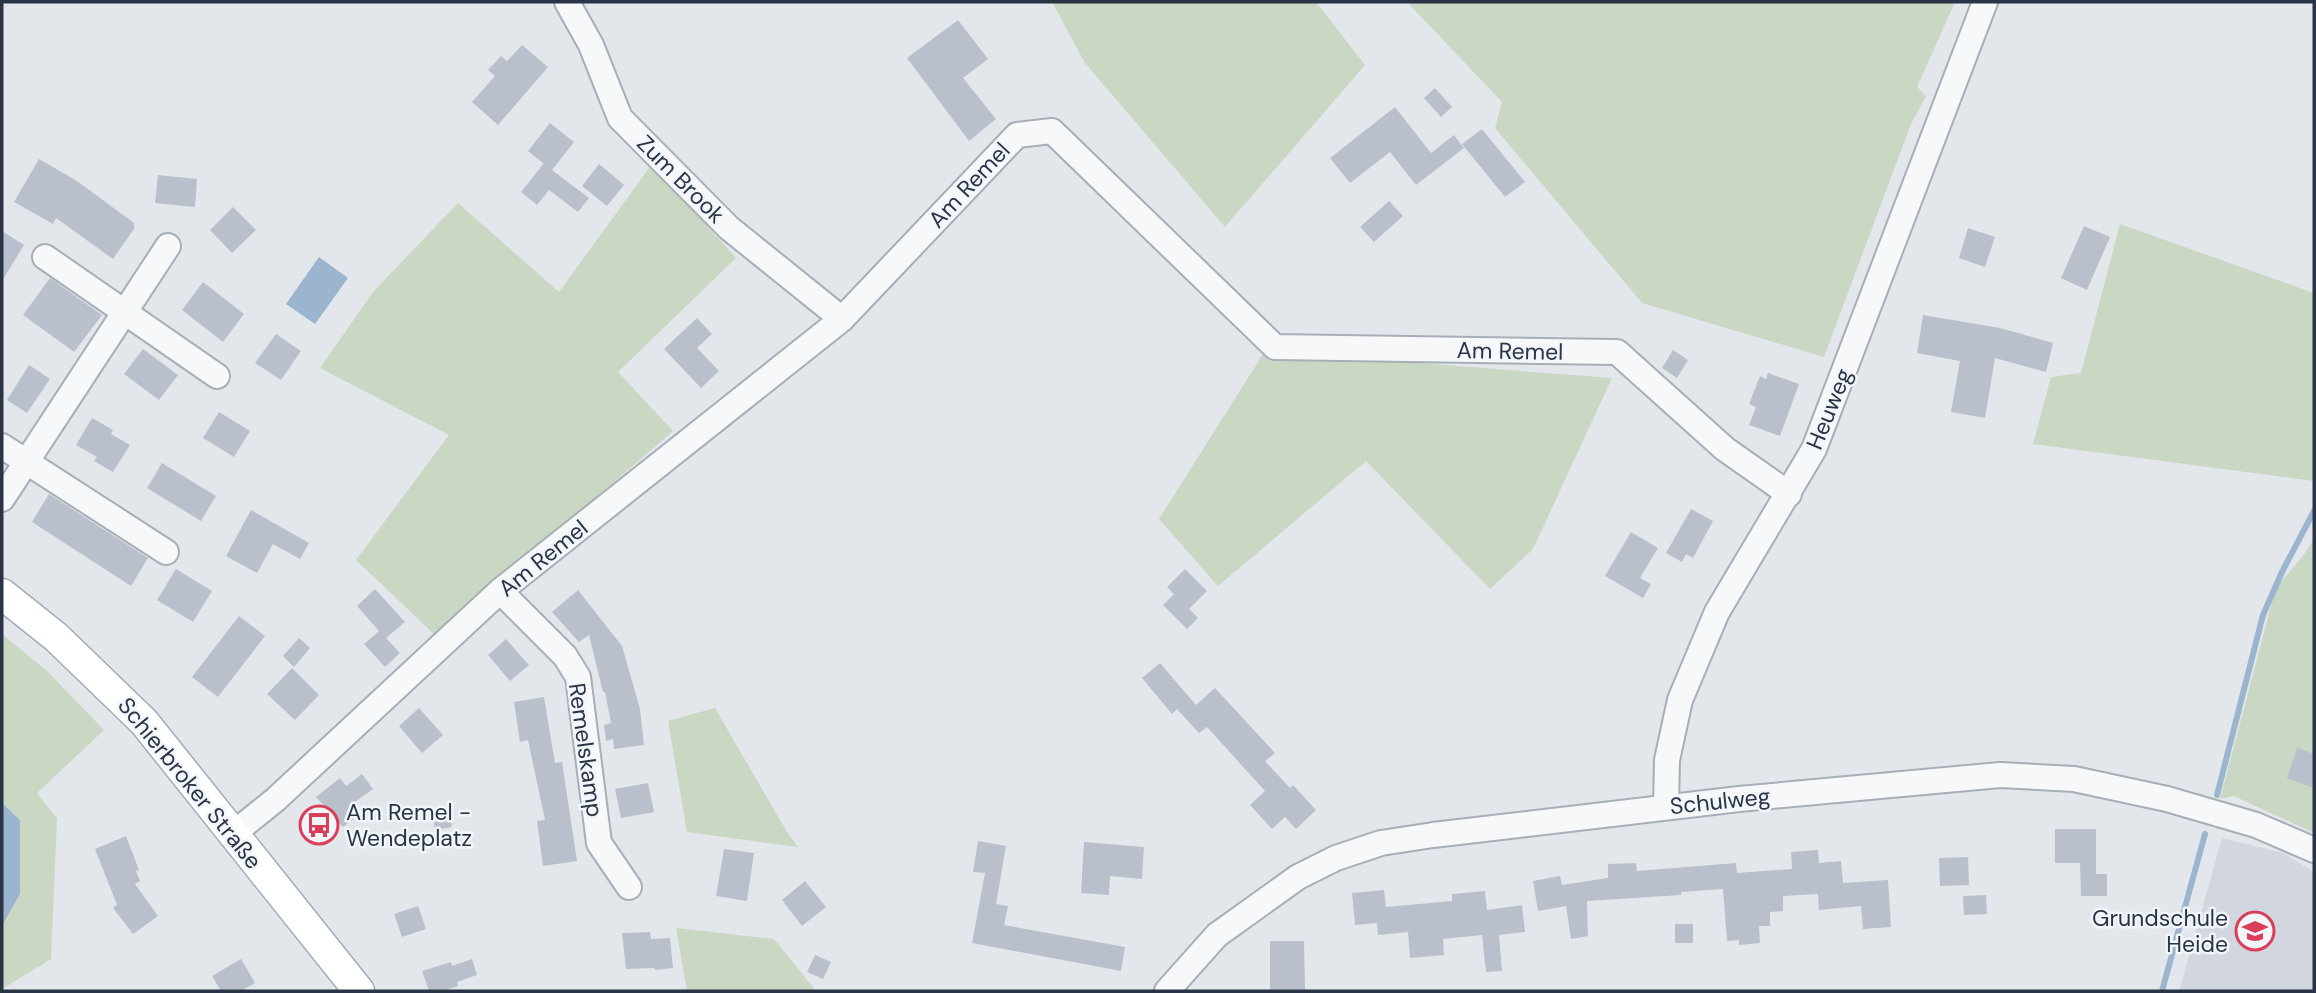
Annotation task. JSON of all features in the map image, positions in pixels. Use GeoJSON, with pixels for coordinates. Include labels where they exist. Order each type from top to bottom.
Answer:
{"type":"FeatureCollection","features":[{"type":"Feature","properties":{"kind":"main road","name":"Schierbroker Straße"},"geometry":{"type":"LineString","coordinates":[[2,594],[56,637],[144,722],[359,991]]}},
{"type":"Feature","properties":{"kind":"street","name":"Zum Brook"},"geometry":{"type":"LineString","coordinates":[[567,2],[591,45],[620,118],[729,228],[842,319]]}},
{"type":"Feature","properties":{"kind":"street","name":"Heuweg"},"geometry":{"type":"LineString","coordinates":[[1666,807],[1667,760],[1680,700],[1717,611],[1789,494],[1819,438],[1985,2]]}},
{"type":"Feature","properties":{"kind":"street","name":"Am Remel"},"geometry":{"type":"LineString","coordinates":[[234,833],[275,800],[500,591],[842,319],[1017,135],[1052,131],[1275,347],[1617,352],[1725,449],[1789,494]]}},
{"type":"Feature","properties":{"kind":"street"},"geometry":{"type":"LineString","coordinates":[[2,499],[168,246]]}},
{"type":"Feature","properties":{"kind":"street"},"geometry":{"type":"LineString","coordinates":[[45,257],[217,376]]}},
{"type":"Feature","properties":{"kind":"street"},"geometry":{"type":"LineString","coordinates":[[2,446],[166,552]]}},
{"type":"Feature","properties":{"kind":"street","name":"Remelskamp"},"geometry":{"type":"LineString","coordinates":[[500,591],[565,656],[578,677],[599,843],[629,887]]}},
{"type":"Feature","properties":{"kind":"street","name":"Schulweg"},"geometry":{"type":"LineString","coordinates":[[1167,991],[1217,935],[1298,877],[1336,858],[1381,843],[1666,807],[2000,775],[2074,779],[2168,799],[2245,821],[2314,850]]}},
{"type":"Feature","properties":{"kind":"shaded area","name":"Grundschule Heide"},"geometry":{"type":"Polygon","coordinates":[[[2222,838],[2283,853],[2314,872],[2314,991],[2179,991],[2222,838]]]}},
{"type":"Feature","properties":{"kind":"green space"},"geometry":{"type":"Polygon","coordinates":[[[1052,2],[1316,2],[1365,65],[1225,227],[1085,63],[1052,2]]]}},
{"type":"Feature","properties":{"kind":"green space"},"geometry":{"type":"Polygon","coordinates":[[[1407,2],[1955,2],[1917,87],[1926,96],[1911,124],[1824,357],[1642,303],[1495,128],[1502,102],[1407,2]]]}},
{"type":"Feature","properties":{"kind":"green space"},"geometry":{"type":"Polygon","coordinates":[[[652,164],[736,258],[618,372],[673,431],[436,636],[356,560],[449,435],[320,368],[373,292],[458,203],[559,292],[652,164]]]}},
{"type":"Feature","properties":{"kind":"green space"},"geometry":{"type":"Polygon","coordinates":[[[2120,224],[2314,293],[2314,481],[2033,444],[2051,377],[2081,373],[2120,224]]]}},
{"type":"Feature","properties":{"kind":"green space"},"geometry":{"type":"Polygon","coordinates":[[[1265,351],[1612,378],[1533,549],[1490,589],[1366,461],[1218,586],[1159,519],[1265,351]]]}},
{"type":"Feature","properties":{"kind":"green space"},"geometry":{"type":"Polygon","coordinates":[[[2314,538],[2314,833],[2234,796],[2220,799],[2276,587],[2304,555],[2314,538]]]}},
{"type":"Feature","properties":{"kind":"green space"},"geometry":{"type":"Polygon","coordinates":[[[2,634],[47,671],[104,730],[37,793],[57,818],[51,959],[2,989],[2,926],[20,894],[20,820],[2,803],[2,634]]]}},
{"type":"Feature","properties":{"kind":"green space"},"geometry":{"type":"Polygon","coordinates":[[[715,708],[798,847],[687,832],[668,721],[715,708]]]}},
{"type":"Feature","properties":{"kind":"green space"},"geometry":{"type":"Polygon","coordinates":[[[676,928],[774,939],[816,991],[687,991],[676,928]]]}},
{"type":"Feature","properties":{"kind":"water"},"geometry":{"type":"Polygon","coordinates":[[[319,257],[348,278],[315,324],[286,304],[319,257]]]}},
{"type":"Feature","properties":{"kind":"water"},"geometry":{"type":"Polygon","coordinates":[[[2,803],[20,820],[20,894],[2,926],[2,803]]]}},
{"type":"Feature","properties":{"kind":"building"},"geometry":{"type":"Polygon","coordinates":[[[958,20],[988,59],[963,78],[996,119],[969,141],[907,58],[958,20]]]}},
{"type":"Feature","properties":{"kind":"building"},"geometry":{"type":"Polygon","coordinates":[[[522,45],[548,67],[498,125],[472,102],[495,76],[488,70],[501,56],[507,61],[522,45]]]}},
{"type":"Feature","properties":{"kind":"building"},"geometry":{"type":"Polygon","coordinates":[[[1435,88],[1452,107],[1441,117],[1424,98],[1435,88]]]}},
{"type":"Feature","properties":{"kind":"building"},"geometry":{"type":"Polygon","coordinates":[[[1395,107],[1431,153],[1454,135],[1464,148],[1416,185],[1390,152],[1350,183],[1330,158],[1395,107]]]}},
{"type":"Feature","properties":{"kind":"building"},"geometry":{"type":"Polygon","coordinates":[[[550,123],[574,142],[552,170],[589,198],[578,212],[549,190],[537,205],[521,192],[544,163],[528,151],[550,123]]]}},
{"type":"Feature","properties":{"kind":"building"},"geometry":{"type":"Polygon","coordinates":[[[1482,129],[1525,182],[1505,197],[1462,144],[1482,129]]]}},
{"type":"Feature","properties":{"kind":"building"},"geometry":{"type":"Polygon","coordinates":[[[39,159],[77,181],[134,223],[134,229],[113,259],[56,218],[53,224],[14,202],[39,159]]]}},
{"type":"Feature","properties":{"kind":"building"},"geometry":{"type":"Polygon","coordinates":[[[599,164],[624,185],[607,206],[582,186],[599,164]]]}},
{"type":"Feature","properties":{"kind":"building"},"geometry":{"type":"Polygon","coordinates":[[[158,175],[197,179],[195,207],[155,203],[158,175]]]}},
{"type":"Feature","properties":{"kind":"building"},"geometry":{"type":"Polygon","coordinates":[[[1389,201],[1403,216],[1374,242],[1360,227],[1389,201]]]}},
{"type":"Feature","properties":{"kind":"building"},"geometry":{"type":"Polygon","coordinates":[[[233,207],[256,230],[232,253],[210,230],[233,207]]]}},
{"type":"Feature","properties":{"kind":"building"},"geometry":{"type":"Polygon","coordinates":[[[2084,226],[2110,237],[2087,290],[2061,278],[2084,226]]]}},
{"type":"Feature","properties":{"kind":"building"},"geometry":{"type":"Polygon","coordinates":[[[1968,228],[1995,237],[1985,267],[1959,258],[1968,228]]]}},
{"type":"Feature","properties":{"kind":"building"},"geometry":{"type":"Polygon","coordinates":[[[2,231],[24,245],[2,281],[2,231]]]}},
{"type":"Feature","properties":{"kind":"building"},"geometry":{"type":"Polygon","coordinates":[[[50,278],[102,315],[74,352],[23,315],[50,278]]]}},
{"type":"Feature","properties":{"kind":"building"},"geometry":{"type":"Polygon","coordinates":[[[203,282],[244,314],[223,342],[182,310],[203,282]]]}},
{"type":"Feature","properties":{"kind":"building"},"geometry":{"type":"Polygon","coordinates":[[[1923,315],[2000,328],[2053,343],[2046,372],[1995,358],[1985,418],[1951,412],[1960,361],[1917,353],[1923,315]]]}},
{"type":"Feature","properties":{"kind":"building"},"geometry":{"type":"Polygon","coordinates":[[[697,318],[712,334],[697,348],[719,371],[701,388],[664,349],[697,318]]]}},
{"type":"Feature","properties":{"kind":"building"},"geometry":{"type":"Polygon","coordinates":[[[276,334],[301,351],[281,380],[255,363],[276,334]]]}},
{"type":"Feature","properties":{"kind":"building"},"geometry":{"type":"Polygon","coordinates":[[[143,349],[178,375],[159,400],[124,374],[143,349]]]}},
{"type":"Feature","properties":{"kind":"building"},"geometry":{"type":"Polygon","coordinates":[[[1673,350],[1688,360],[1677,378],[1662,368],[1673,350]]]}},
{"type":"Feature","properties":{"kind":"building"},"geometry":{"type":"Polygon","coordinates":[[[29,365],[50,379],[27,413],[7,400],[29,365]]]}},
{"type":"Feature","properties":{"kind":"building"},"geometry":{"type":"Polygon","coordinates":[[[1768,373],[1799,384],[1780,436],[1749,425],[1756,407],[1749,404],[1760,376],[1766,379],[1768,373]]]}},
{"type":"Feature","properties":{"kind":"building"},"geometry":{"type":"Polygon","coordinates":[[[219,412],[250,431],[234,457],[203,438],[219,412]]]}},
{"type":"Feature","properties":{"kind":"building"},"geometry":{"type":"Polygon","coordinates":[[[92,418],[113,430],[111,434],[130,445],[113,472],[94,461],[97,457],[76,445],[92,418]]]}},
{"type":"Feature","properties":{"kind":"building"},"geometry":{"type":"Polygon","coordinates":[[[162,463],[216,496],[201,521],[147,488],[162,463]]]}},
{"type":"Feature","properties":{"kind":"building"},"geometry":{"type":"Polygon","coordinates":[[[49,494],[148,558],[131,586],[32,522],[49,494]]]}},
{"type":"Feature","properties":{"kind":"building"},"geometry":{"type":"Polygon","coordinates":[[[1691,509],[1713,521],[1693,558],[1686,554],[1682,562],[1666,553],[1691,509]]]}},
{"type":"Feature","properties":{"kind":"building"},"geometry":{"type":"Polygon","coordinates":[[[251,510],[309,543],[300,559],[273,544],[257,573],[226,556],[251,510]]]}},
{"type":"Feature","properties":{"kind":"building"},"geometry":{"type":"Polygon","coordinates":[[[1631,532],[1658,548],[1640,578],[1651,584],[1643,598],[1605,576],[1631,532]]]}},
{"type":"Feature","properties":{"kind":"building"},"geometry":{"type":"Polygon","coordinates":[[[176,569],[212,591],[193,622],[157,600],[176,569]]]}},
{"type":"Feature","properties":{"kind":"building"},"geometry":{"type":"Polygon","coordinates":[[[1185,569],[1207,591],[1189,609],[1198,618],[1187,629],[1163,605],[1174,594],[1167,587],[1185,569]]]}},
{"type":"Feature","properties":{"kind":"building"},"geometry":{"type":"Polygon","coordinates":[[[375,589],[405,622],[386,638],[400,653],[385,667],[364,644],[379,631],[357,606],[375,589]]]}},
{"type":"Feature","properties":{"kind":"building"},"geometry":{"type":"Polygon","coordinates":[[[578,590],[622,646],[640,709],[644,745],[614,749],[613,739],[606,741],[604,725],[611,723],[589,635],[579,642],[552,612],[578,590]]]}},
{"type":"Feature","properties":{"kind":"building"},"geometry":{"type":"Polygon","coordinates":[[[239,616],[265,636],[218,697],[192,677],[239,616]]]}},
{"type":"Feature","properties":{"kind":"building"},"geometry":{"type":"Polygon","coordinates":[[[299,638],[310,648],[294,667],[283,656],[299,638]]]}},
{"type":"Feature","properties":{"kind":"building"},"geometry":{"type":"Polygon","coordinates":[[[506,639],[529,665],[510,681],[488,655],[506,639]]]}},
{"type":"Feature","properties":{"kind":"building"},"geometry":{"type":"Polygon","coordinates":[[[1160,663],[1196,705],[1215,688],[1275,753],[1265,761],[1290,788],[1293,785],[1316,810],[1296,829],[1285,817],[1272,829],[1250,805],[1265,791],[1207,727],[1199,733],[1177,709],[1172,714],[1142,678],[1160,663]]]}},
{"type":"Feature","properties":{"kind":"building"},"geometry":{"type":"Polygon","coordinates":[[[292,668],[319,695],[295,720],[267,694],[292,668]]]}},
{"type":"Feature","properties":{"kind":"building"},"geometry":{"type":"Polygon","coordinates":[[[544,697],[555,763],[562,762],[577,861],[543,866],[537,821],[545,820],[528,740],[520,742],[514,702],[544,697]]]}},
{"type":"Feature","properties":{"kind":"building"},"geometry":{"type":"Polygon","coordinates":[[[419,708],[443,735],[422,753],[399,726],[419,708]]]}},
{"type":"Feature","properties":{"kind":"building"},"geometry":{"type":"Polygon","coordinates":[[[2297,748],[2314,754],[2314,788],[2287,778],[2297,748]]]}},
{"type":"Feature","properties":{"kind":"building"},"geometry":{"type":"Polygon","coordinates":[[[362,774],[373,789],[352,804],[360,814],[343,827],[316,797],[340,778],[346,786],[362,774]]]}},
{"type":"Feature","properties":{"kind":"building"},"geometry":{"type":"Polygon","coordinates":[[[648,783],[654,812],[621,818],[615,789],[648,783]]]}},
{"type":"Feature","properties":{"kind":"building"},"geometry":{"type":"Polygon","coordinates":[[[449,808],[452,827],[435,830],[432,811],[449,808]]]}},
{"type":"Feature","properties":{"kind":"building"},"geometry":{"type":"Polygon","coordinates":[[[2055,829],[2096,829],[2096,874],[2107,874],[2107,896],[2081,896],[2080,863],[2055,863],[2055,829]]]}},
{"type":"Feature","properties":{"kind":"building"},"geometry":{"type":"Polygon","coordinates":[[[126,836],[139,870],[136,871],[140,881],[135,884],[158,916],[133,934],[113,908],[117,905],[95,849],[126,836]]]}},
{"type":"Feature","properties":{"kind":"building"},"geometry":{"type":"Polygon","coordinates":[[[978,841],[1006,846],[996,904],[1008,906],[1004,925],[1125,947],[1121,971],[972,943],[985,873],[973,872],[978,841]]]}},
{"type":"Feature","properties":{"kind":"building"},"geometry":{"type":"Polygon","coordinates":[[[1084,842],[1144,847],[1142,879],[1110,876],[1109,895],[1081,893],[1084,842]]]}},
{"type":"Feature","properties":{"kind":"building"},"geometry":{"type":"Polygon","coordinates":[[[724,849],[754,853],[747,901],[716,896],[724,849]]]}},
{"type":"Feature","properties":{"kind":"building"},"geometry":{"type":"Polygon","coordinates":[[[1818,850],[1819,863],[1841,861],[1843,883],[1888,880],[1891,927],[1863,929],[1861,906],[1819,910],[1818,894],[1783,896],[1783,911],[1770,912],[1770,926],[1759,926],[1760,943],[1739,945],[1739,940],[1727,941],[1723,889],[1681,892],[1681,895],[1587,901],[1588,936],[1571,939],[1566,906],[1538,911],[1533,881],[1560,876],[1562,885],[1608,878],[1608,864],[1636,863],[1637,871],[1736,863],[1737,873],[1792,869],[1791,852],[1818,850]]]}},
{"type":"Feature","properties":{"kind":"building"},"geometry":{"type":"Polygon","coordinates":[[[1968,857],[1969,885],[1940,886],[1939,858],[1968,857]]]}},
{"type":"Feature","properties":{"kind":"building"},"geometry":{"type":"Polygon","coordinates":[[[805,881],[826,907],[802,926],[782,900],[805,881]]]}},
{"type":"Feature","properties":{"kind":"building"},"geometry":{"type":"Polygon","coordinates":[[[1384,890],[1386,907],[1452,901],[1452,894],[1485,891],[1487,910],[1522,905],[1525,932],[1499,935],[1502,971],[1486,972],[1482,935],[1443,939],[1444,955],[1410,958],[1408,932],[1378,935],[1377,923],[1355,925],[1352,893],[1384,890]]]}},
{"type":"Feature","properties":{"kind":"building"},"geometry":{"type":"Polygon","coordinates":[[[1986,895],[1987,914],[1964,915],[1963,896],[1986,895]]]}},
{"type":"Feature","properties":{"kind":"building"},"geometry":{"type":"Polygon","coordinates":[[[418,906],[426,929],[402,937],[394,914],[418,906]]]}},
{"type":"Feature","properties":{"kind":"building"},"geometry":{"type":"Polygon","coordinates":[[[1675,924],[1693,924],[1693,943],[1675,943],[1675,924]]]}},
{"type":"Feature","properties":{"kind":"building"},"geometry":{"type":"Polygon","coordinates":[[[650,932],[651,939],[670,938],[673,968],[626,969],[622,933],[650,932]]]}},
{"type":"Feature","properties":{"kind":"building"},"geometry":{"type":"Polygon","coordinates":[[[1270,941],[1304,941],[1305,991],[1270,991],[1270,941]]]}},
{"type":"Feature","properties":{"kind":"building"},"geometry":{"type":"Polygon","coordinates":[[[815,955],[831,962],[823,979],[807,972],[815,955]]]}},
{"type":"Feature","properties":{"kind":"building"},"geometry":{"type":"Polygon","coordinates":[[[241,959],[255,983],[241,991],[221,991],[212,976],[241,959]]]}},
{"type":"Feature","properties":{"kind":"building"},"geometry":{"type":"Polygon","coordinates":[[[472,959],[477,975],[457,982],[458,986],[442,991],[429,991],[422,971],[451,962],[452,966],[472,959]]]}},
{"type":"Feature","properties":{"kind":"waterway"},"geometry":{"type":"LineString","coordinates":[[2217,795],[2263,615],[2314,511]]}},
{"type":"Feature","properties":{"kind":"waterway"},"geometry":{"type":"LineString","coordinates":[[2162,991],[2205,834]]}},
{"type":"Feature","properties":{"kind":"place","name":"Am Remel - Wendeplatz"},"geometry":{"type":"Point","coordinates":[319,825]}},
{"type":"Feature","properties":{"kind":"place","name":"Grundschule Heide"},"geometry":{"type":"Point","coordinates":[2255,931]}}]}
